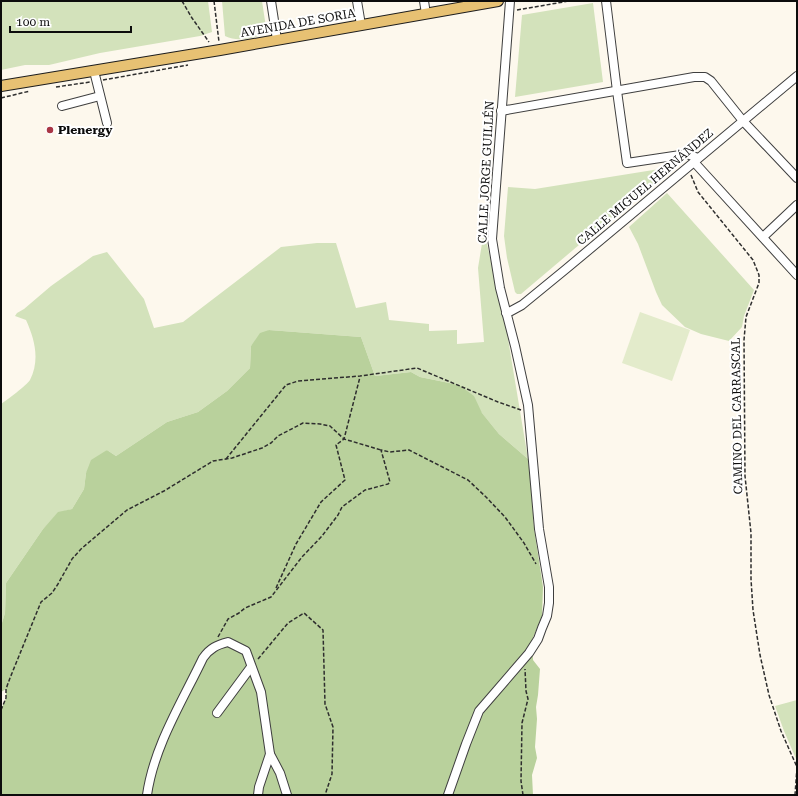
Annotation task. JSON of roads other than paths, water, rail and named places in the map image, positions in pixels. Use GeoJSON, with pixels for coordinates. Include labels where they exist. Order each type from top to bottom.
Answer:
{"type":"FeatureCollection","features":[{"type":"Feature","properties":{"kind":"main road","name":"AVENIDA DE SORIA"},"geometry":{"type":"LineString","coordinates":[[1,86],[278,40],[498,1]]}},
{"type":"Feature","properties":{"kind":"street"},"geometry":{"type":"LineString","coordinates":[[271,1],[278,40]]}},
{"type":"Feature","properties":{"kind":"street"},"geometry":{"type":"LineString","coordinates":[[357,1],[361,25]]}},
{"type":"Feature","properties":{"kind":"street"},"geometry":{"type":"LineString","coordinates":[[424,1],[426,14]]}},
{"type":"Feature","properties":{"kind":"street","name":"CALLE JORGE GUILLÉN"},"geometry":{"type":"LineString","coordinates":[[448,795],[479,711],[529,653],[538,639],[547,616],[549,603],[549,587],[539,529],[528,412],[515,346],[500,288],[492,239],[510,1]]}},
{"type":"Feature","properties":{"kind":"street"},"geometry":{"type":"LineString","coordinates":[[606,1],[627,163],[688,154],[693,162],[797,275]]}},
{"type":"Feature","properties":{"kind":"street"},"geometry":{"type":"LineString","coordinates":[[94,71],[107,123]]}},
{"type":"Feature","properties":{"kind":"street","name":"CALLE MIGUEL HERNÁNDEZ"},"geometry":{"type":"LineString","coordinates":[[506,313],[522,305],[797,76]]}},
{"type":"Feature","properties":{"kind":"street"},"geometry":{"type":"LineString","coordinates":[[501,111],[694,77],[705,77],[711,81],[744,121],[797,178]]}},
{"type":"Feature","properties":{"kind":"street"},"geometry":{"type":"LineString","coordinates":[[62,106],[100,96]]}},
{"type":"Feature","properties":{"kind":"street"},"geometry":{"type":"LineString","coordinates":[[762,237],[797,205]]}},
{"type":"Feature","properties":{"kind":"street"},"geometry":{"type":"LineString","coordinates":[[147,795],[155,760],[170,725],[203,658],[214,646],[228,642],[246,651],[261,692],[270,754],[280,773],[287,795]]}},
{"type":"Feature","properties":{"kind":"street"},"geometry":{"type":"LineString","coordinates":[[217,713],[252,667]]}},
{"type":"Feature","properties":{"kind":"street"},"geometry":{"type":"LineString","coordinates":[[258,795],[259,787],[270,754]]}},
{"type":"Feature","properties":{"kind":"place","name":"Plenergy"},"geometry":{"type":"Point","coordinates":[50,130]}}]}
